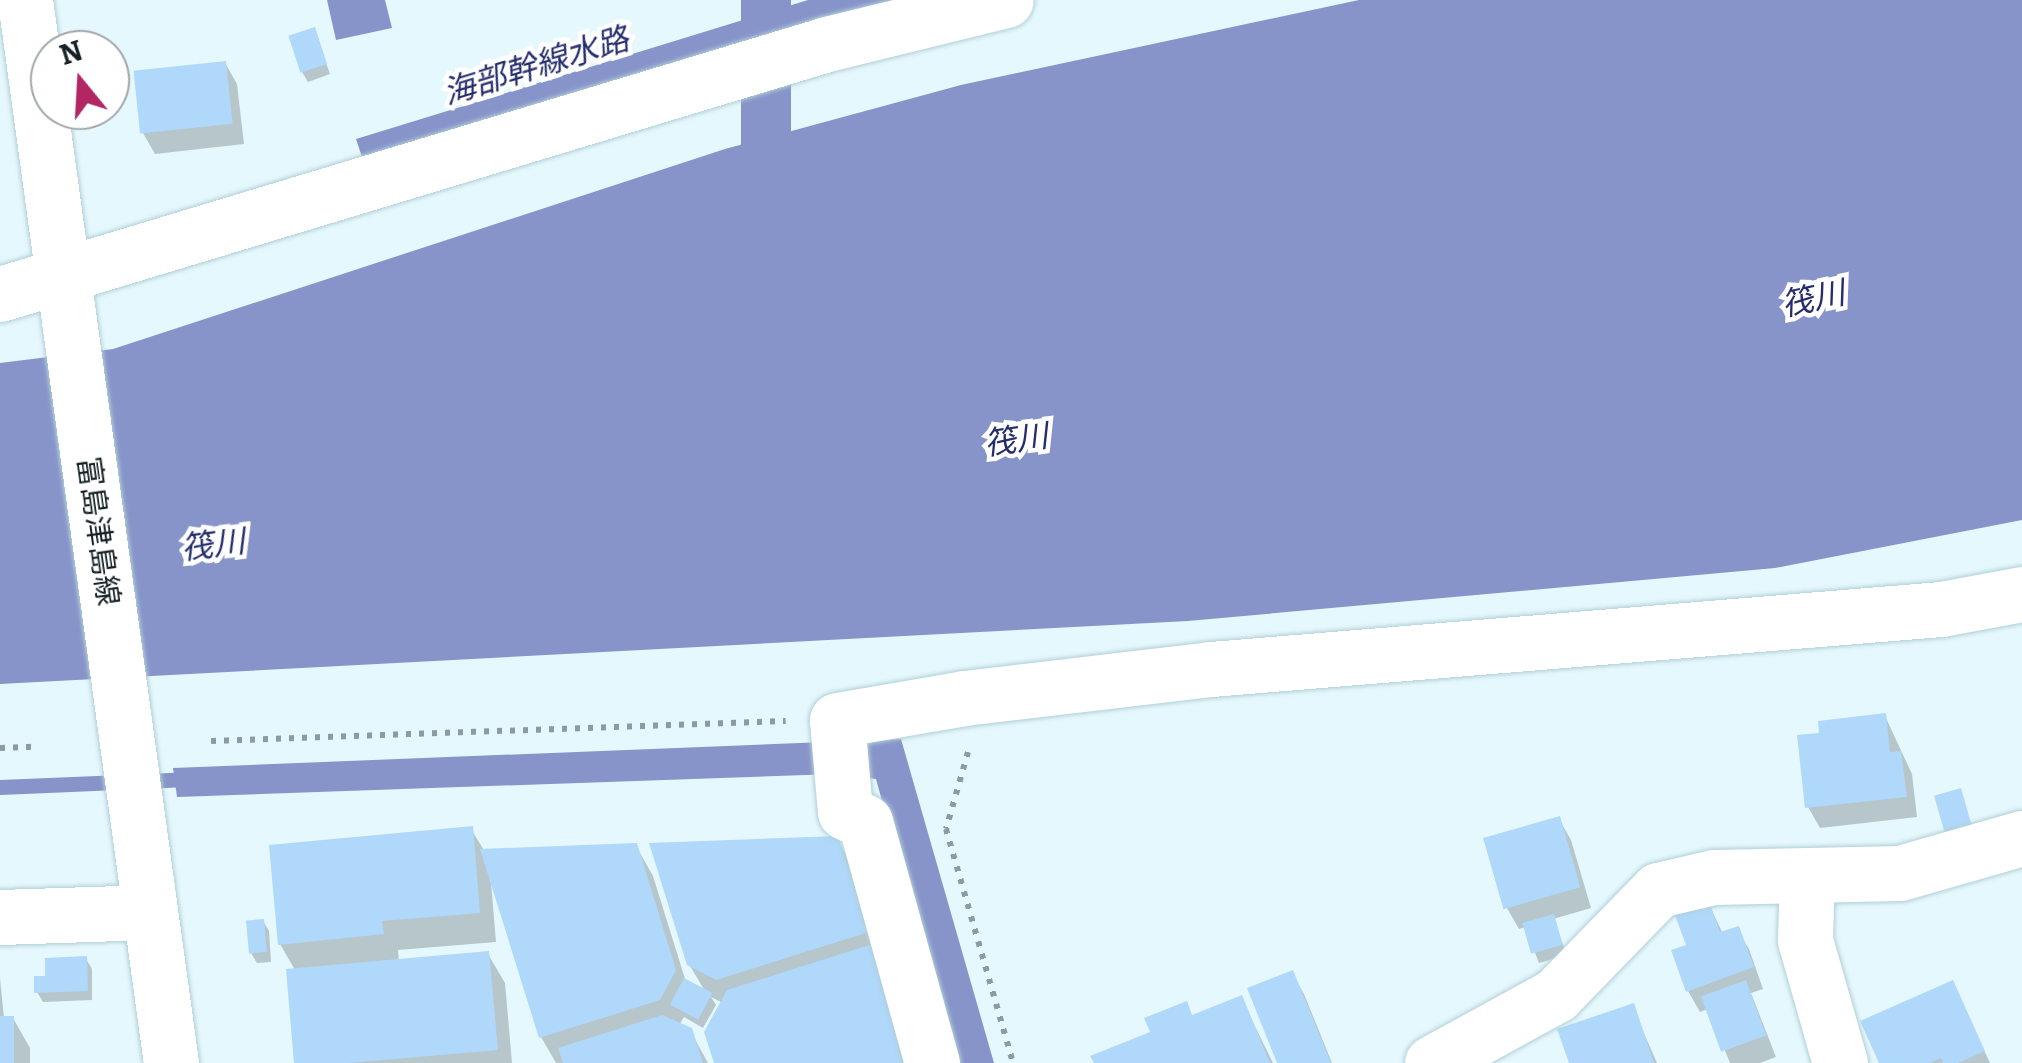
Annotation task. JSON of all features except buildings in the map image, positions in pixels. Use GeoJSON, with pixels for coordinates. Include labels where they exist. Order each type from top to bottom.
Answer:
{"type":"FeatureCollection","features":[{"type":"Feature","properties":{"kind":"street","name":"富島津島線"},"geometry":{"type":"LineString","coordinates":[[25,0],[170,1063]]}},
{"type":"Feature","properties":{"kind":"street"},"geometry":{"type":"LineString","coordinates":[[0,294],[62,279],[827,44],[1006,0]]}},
{"type":"Feature","properties":{"kind":"street"},"geometry":{"type":"LineString","coordinates":[[932,1063],[865,822],[845,812],[838,728],[983,696],[1211,669],[1941,609],[2022,594]]}},
{"type":"Feature","properties":{"kind":"street"},"geometry":{"type":"LineString","coordinates":[[1432,1063],[1556,996],[1658,890],[1714,877],[1900,873],[2022,838]]}},
{"type":"Feature","properties":{"kind":"street"},"geometry":{"type":"LineString","coordinates":[[1807,875],[1805,940],[1840,1063]]}},
{"type":"Feature","properties":{"kind":"street"},"geometry":{"type":"LineString","coordinates":[[0,917],[150,912]]}},
{"type":"Feature","properties":{"kind":"path"},"geometry":{"type":"LineString","coordinates":[[983,696],[946,829],[1012,1063]]}},
{"type":"Feature","properties":{"kind":"path"},"geometry":{"type":"LineString","coordinates":[[210,741],[838,728]]}},
{"type":"Feature","properties":{"kind":"path"},"geometry":{"type":"LineString","coordinates":[[0,748],[34,747]]}},
{"type":"Feature","properties":{"kind":"water"},"geometry":{"type":"Polygon","coordinates":[[[327,0],[385,0],[392,28],[336,40],[327,0]]]}},
{"type":"Feature","properties":{"kind":"water"},"geometry":{"type":"Polygon","coordinates":[[[741,0],[791,0],[791,408],[741,408],[741,0]]]}},
{"type":"Feature","properties":{"kind":"water"},"geometry":{"type":"Polygon","coordinates":[[[808,0],[895,0],[363,160],[356,139],[808,0]]]}},
{"type":"Feature","properties":{"kind":"water","name":"筏川"},"geometry":{"type":"Polygon","coordinates":[[[1359,0],[2022,0],[2022,520],[1775,568],[1188,621],[0,684],[0,363],[113,349],[725,149],[961,85],[1359,0]]]}},
{"type":"Feature","properties":{"kind":"water"},"geometry":{"type":"Polygon","coordinates":[[[901,739],[994,1063],[954,1063],[876,779],[835,774],[177,797],[173,768],[901,739]]]}},
{"type":"Feature","properties":{"kind":"waterway"},"geometry":{"type":"LineString","coordinates":[[0,787],[194,779]]}},
{"type":"Feature","properties":{"kind":"water label","name":"海部幹線水路"},"geometry":{"type":"Point","coordinates":[536,66]}}]}
